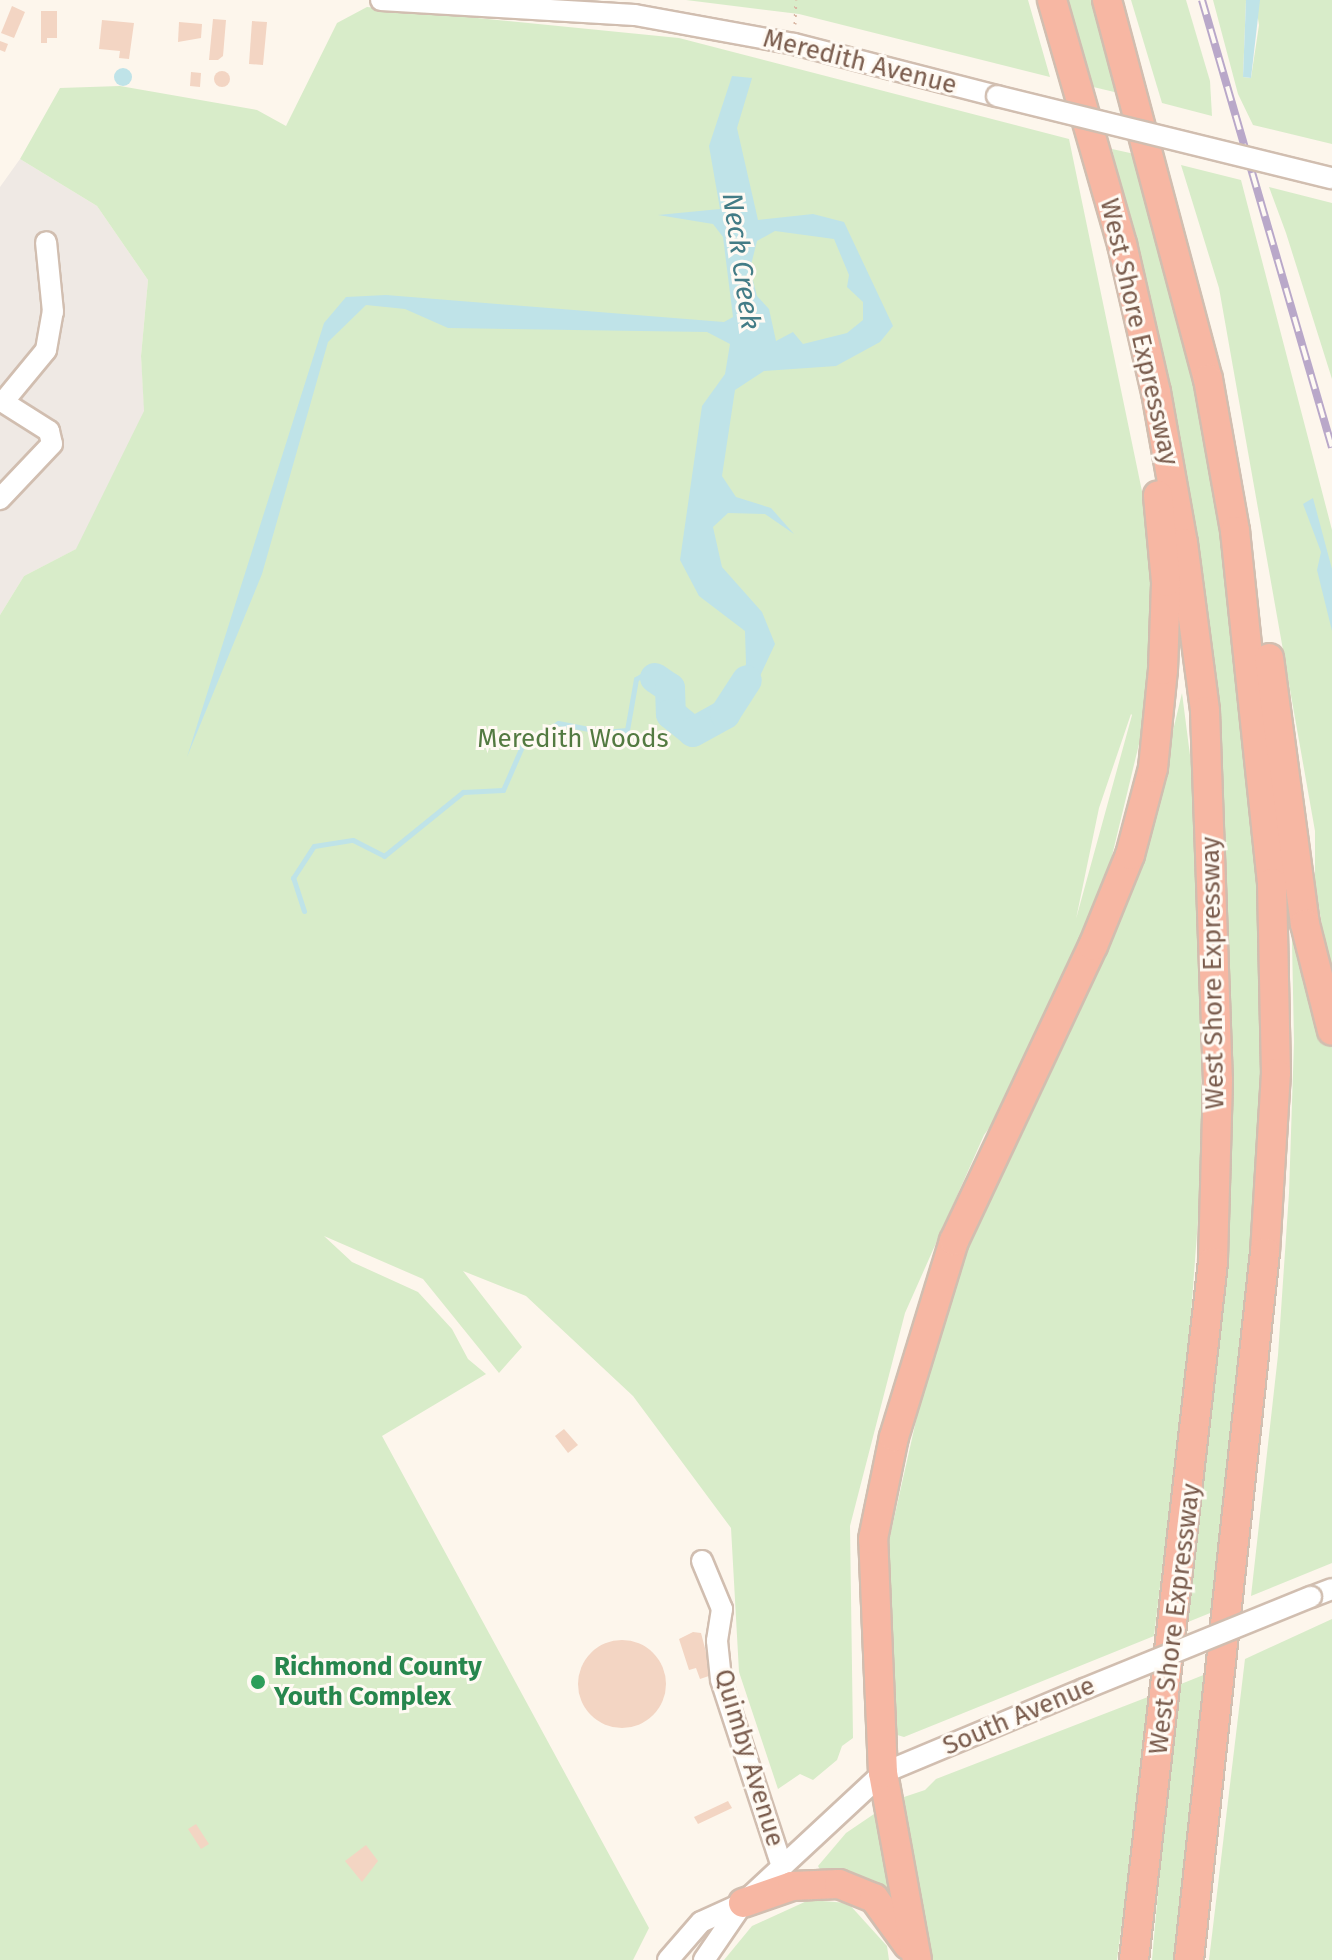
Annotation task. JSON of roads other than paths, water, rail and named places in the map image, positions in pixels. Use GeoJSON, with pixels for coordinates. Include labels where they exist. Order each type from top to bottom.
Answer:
{"type":"FeatureCollection","features":[{"type":"Feature","properties":{"kind":"highway","name":"West Shore Expressway"},"geometry":{"type":"LineString","coordinates":[[1052,0],[1122,244],[1183,543],[1205,711],[1218,1080],[1213,1262],[1197,1436],[1134,1960]]}},
{"type":"Feature","properties":{"kind":"highway","name":"West Shore Expressway"},"geometry":{"type":"LineString","coordinates":[[1107,0],[1208,379],[1256,699],[1272,883],[1276,1073],[1248,1440],[1189,1960]]}},
{"type":"Feature","properties":{"kind":"highway"},"geometry":{"type":"LineString","coordinates":[[917,1959],[883,1773],[873,1539],[894,1437],[954,1241],[1093,946],[1130,855],[1153,768],[1166,582],[1122,244]]}},
{"type":"Feature","properties":{"kind":"highway"},"geometry":{"type":"LineString","coordinates":[[1208,379],[1247,530],[1285,752],[1305,924],[1332,1031]]}},
{"type":"Feature","properties":{"kind":"highway"},"geometry":{"type":"LineString","coordinates":[[743,1903],[818,1882],[858,1889],[896,1922],[917,1959]]}},
{"type":"Feature","properties":{"kind":"street","name":"Meredith Avenue"},"geometry":{"type":"LineString","coordinates":[[381,0],[635,15],[794,44],[1332,178]]}},
{"type":"Feature","properties":{"kind":"street"},"geometry":{"type":"LineString","coordinates":[[0,499],[52,444],[49,431],[2,400],[46,350],[53,312],[46,242]]}},
{"type":"Feature","properties":{"kind":"street","name":"Quimby Avenue"},"geometry":{"type":"LineString","coordinates":[[702,1561],[722,1609],[717,1641],[721,1680],[781,1864]]}},
{"type":"Feature","properties":{"kind":"street","name":"South Avenue"},"geometry":{"type":"LineString","coordinates":[[704,1960],[743,1903],[781,1864],[883,1773],[1332,1589]]}},
{"type":"Feature","properties":{"kind":"street","name":"South Avenue"},"geometry":{"type":"LineString","coordinates":[[668,1960],[701,1922],[743,1903]]}},
{"type":"Feature","properties":{"kind":"water"},"geometry":{"type":"Polygon","coordinates":[[[1246,0],[1260,0],[1251,78],[1243,77],[1246,0]]]}},
{"type":"Feature","properties":{"kind":"water"},"geometry":{"type":"Polygon","coordinates":[[[123,68],[132,77],[123,86],[114,77],[123,68]]]}},
{"type":"Feature","properties":{"kind":"water"},"geometry":{"type":"Polygon","coordinates":[[[732,76],[752,78],[737,128],[758,220],[813,214],[844,222],[893,326],[880,342],[836,366],[764,371],[735,390],[722,476],[736,497],[771,508],[794,534],[765,514],[728,513],[713,527],[722,567],[762,612],[775,644],[753,691],[725,714],[746,664],[745,631],[699,596],[680,560],[702,406],[725,374],[730,344],[707,332],[448,328],[405,309],[366,305],[328,342],[262,574],[187,757],[324,323],[346,297],[386,295],[724,322],[733,317],[723,237],[713,224],[658,215],[720,209],[709,146],[732,76]],[[775,231],[757,241],[750,269],[757,296],[769,309],[776,341],[793,332],[803,344],[847,333],[863,320],[863,302],[847,287],[849,275],[834,239],[775,231]]]}},
{"type":"Feature","properties":{"kind":"water"},"geometry":{"type":"Polygon","coordinates":[[[1313,498],[1332,569],[1332,631],[1317,570],[1321,552],[1303,504],[1313,498]]]}},
{"type":"Feature","properties":{"kind":"waterway"},"geometry":{"type":"LineString","coordinates":[[304,911],[293,878],[314,846],[353,840],[384,856],[463,792],[503,790],[524,742],[558,723],[604,732],[627,730],[636,679],[647,672],[655,678]]}},
{"type":"Feature","properties":{"kind":"waterway","name":"Neck Creek"},"geometry":{"type":"LineString","coordinates":[[655,678],[670,688],[671,714],[693,732],[725,714],[747,680]]}},
{"type":"Feature","properties":{"kind":"railway"},"geometry":{"type":"LineString","coordinates":[[1202,0],[1332,448]]}},
{"type":"Feature","properties":{"kind":"place","name":"Richmond County Youth Complex"},"geometry":{"type":"Point","coordinates":[258,1682]}},
{"type":"Feature","properties":{"kind":"park label","name":"Meredith Woods"},"geometry":{"type":"Point","coordinates":[573,739]}}]}
